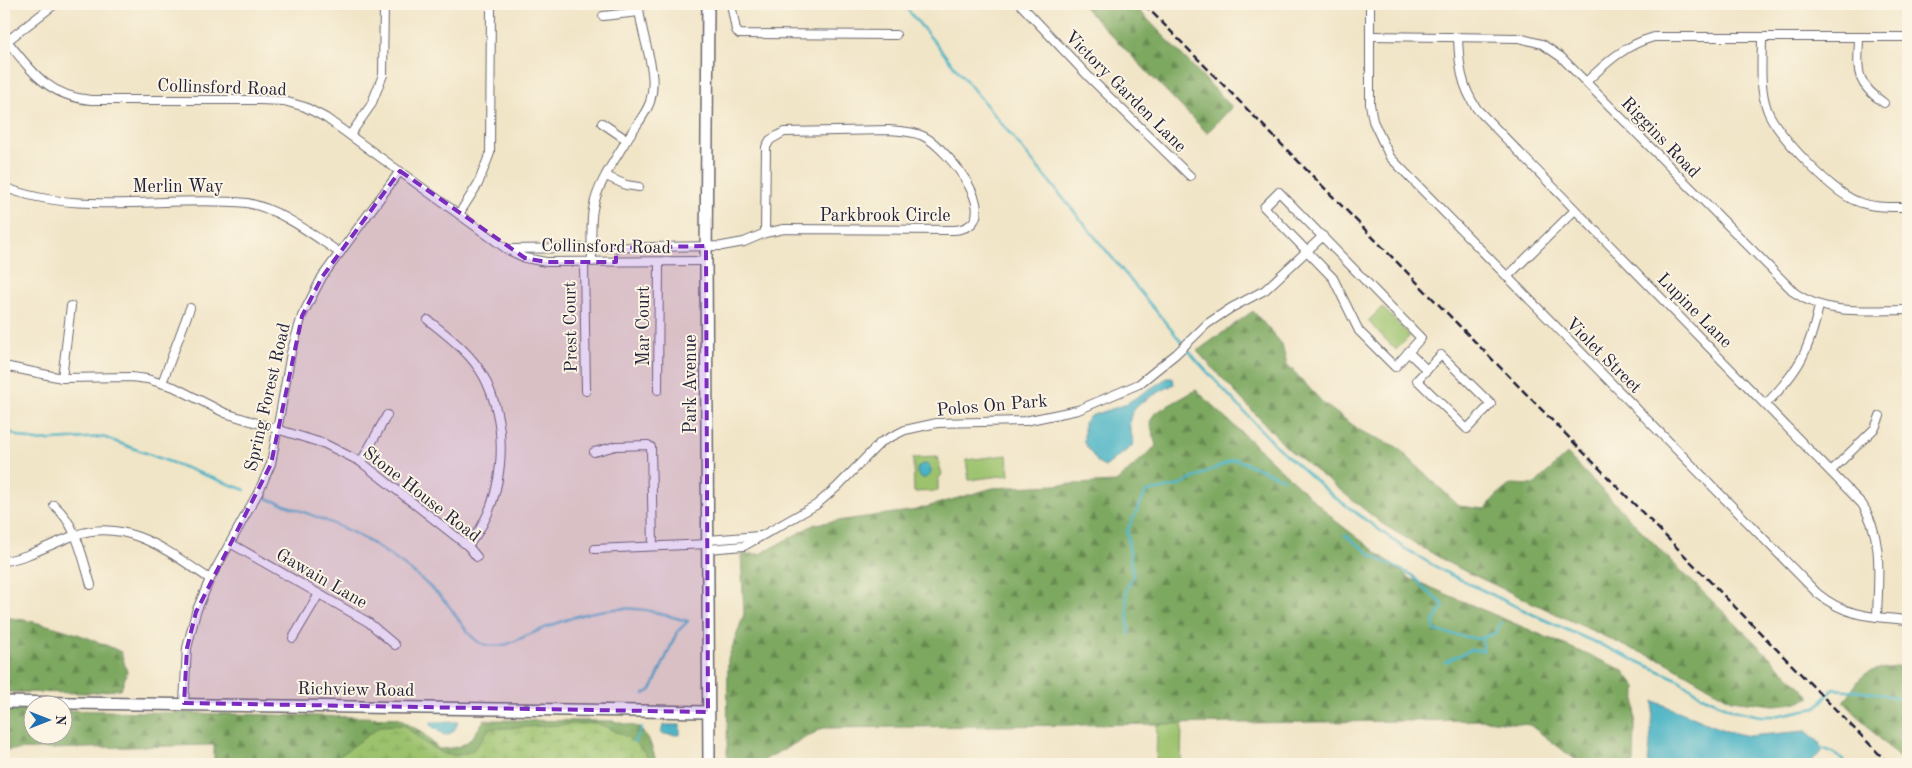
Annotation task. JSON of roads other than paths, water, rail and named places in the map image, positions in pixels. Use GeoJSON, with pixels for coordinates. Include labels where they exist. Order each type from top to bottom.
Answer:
{"type":"FeatureCollection","features":[{"type":"Feature","properties":{"kind":"main road","name":"Park Avenue"},"geometry":{"type":"LineString","coordinates":[[708,4],[706,261],[709,764]]}},
{"type":"Feature","properties":{"kind":"main road","name":"Richview Road"},"geometry":{"type":"LineString","coordinates":[[4,702],[184,703],[708,712]]}},
{"type":"Feature","properties":{"kind":"street"},"geometry":{"type":"LineString","coordinates":[[5,39],[55,4]]}},
{"type":"Feature","properties":{"kind":"street"},"geometry":{"type":"LineString","coordinates":[[350,135],[371,105],[383,75],[384,4]]}},
{"type":"Feature","properties":{"kind":"street"},"geometry":{"type":"LineString","coordinates":[[459,214],[478,184],[490,152],[491,4]]}},
{"type":"Feature","properties":{"kind":"street"},"geometry":{"type":"LineString","coordinates":[[731,4],[736,30],[739,34],[896,35]]}},
{"type":"Feature","properties":{"kind":"street","name":"Victory Garden Lane"},"geometry":{"type":"LineString","coordinates":[[1020,4],[1090,78],[1190,176]]}},
{"type":"Feature","properties":{"kind":"street","name":"Violet Street"},"geometry":{"type":"LineString","coordinates":[[1370,4],[1370,104],[1372,121],[1390,157],[1818,593],[1832,605],[1846,611],[1908,620]]}},
{"type":"Feature","properties":{"kind":"street"},"geometry":{"type":"LineString","coordinates":[[603,16],[639,8]]}},
{"type":"Feature","properties":{"kind":"street","name":"Prest Court"},"geometry":{"type":"LineString","coordinates":[[586,391],[588,262],[592,248],[593,208],[606,176],[645,114],[652,87],[647,44],[639,8]]}},
{"type":"Feature","properties":{"kind":"street","name":"Riggins Road"},"geometry":{"type":"LineString","coordinates":[[1371,36],[1519,38],[1536,42],[1561,57],[1784,284],[1803,299],[1834,310],[1908,310]]}},
{"type":"Feature","properties":{"kind":"street"},"geometry":{"type":"LineString","coordinates":[[1586,82],[1615,55],[1638,41],[1665,36],[1908,38]]}},
{"type":"Feature","properties":{"kind":"street","name":"Lupine Lane"},"geometry":{"type":"LineString","coordinates":[[1458,37],[1461,76],[1469,97],[1483,116],[1862,504],[1874,530],[1878,554],[1877,617]]}},
{"type":"Feature","properties":{"kind":"street"},"geometry":{"type":"LineString","coordinates":[[1762,38],[1764,96],[1770,117],[1783,135],[1832,186],[1845,196],[1868,205],[1908,207]]}},
{"type":"Feature","properties":{"kind":"street"},"geometry":{"type":"LineString","coordinates":[[1859,38],[1858,70],[1862,81],[1868,92],[1884,103]]}},
{"type":"Feature","properties":{"kind":"street","name":"Collinsford Road"},"geometry":{"type":"LineString","coordinates":[[5,39],[38,78],[66,96],[91,100],[284,101],[306,107],[350,135],[508,250],[525,258],[546,262],[706,261]]}},
{"type":"Feature","properties":{"kind":"street"},"geometry":{"type":"LineString","coordinates":[[602,123],[627,140]]}},
{"type":"Feature","properties":{"kind":"street","name":"Parkbrook Circle"},"geometry":{"type":"LineString","coordinates":[[706,246],[744,242],[784,229],[959,230],[974,223],[978,209],[974,196],[949,155],[922,135],[907,131],[889,130],[784,132],[770,140],[766,148],[765,234]]}},
{"type":"Feature","properties":{"kind":"street","name":"Spring Forest Road"},"geometry":{"type":"LineString","coordinates":[[184,703],[185,668],[191,630],[201,597],[259,491],[271,464],[291,353],[302,316],[322,277],[400,171]]}},
{"type":"Feature","properties":{"kind":"street"},"geometry":{"type":"LineString","coordinates":[[606,176],[626,184],[639,186]]}},
{"type":"Feature","properties":{"kind":"street","name":"Merlin Way"},"geometry":{"type":"LineString","coordinates":[[4,187],[28,196],[60,202],[247,203],[264,206],[282,214],[340,253]]}},
{"type":"Feature","properties":{"kind":"street"},"geometry":{"type":"LineString","coordinates":[[1279,192],[1323,236],[1421,338],[1395,367],[1359,331],[1333,278],[1264,207],[1279,192]]}},
{"type":"Feature","properties":{"kind":"street"},"geometry":{"type":"LineString","coordinates":[[1507,277],[1575,210]]}},
{"type":"Feature","properties":{"kind":"street","name":"Polos On Park"},"geometry":{"type":"LineString","coordinates":[[596,549],[708,545],[761,536],[816,505],[877,446],[905,430],[937,423],[1025,420],[1078,410],[1140,384],[1220,314],[1265,290],[1323,236]]}},
{"type":"Feature","properties":{"kind":"street","name":"Collinsford Road"},"geometry":{"type":"LineString","coordinates":[[508,250],[529,247],[706,246]]}},
{"type":"Feature","properties":{"kind":"street"},"geometry":{"type":"LineString","coordinates":[[616,248],[616,262]]}},
{"type":"Feature","properties":{"kind":"street","name":"Mar Court"},"geometry":{"type":"LineString","coordinates":[[658,262],[658,390]]}},
{"type":"Feature","properties":{"kind":"street"},"geometry":{"type":"LineString","coordinates":[[62,378],[71,306]]}},
{"type":"Feature","properties":{"kind":"street"},"geometry":{"type":"LineString","coordinates":[[1766,404],[1788,382],[1807,351],[1819,306]]}},
{"type":"Feature","properties":{"kind":"street"},"geometry":{"type":"LineString","coordinates":[[162,383],[190,308]]}},
{"type":"Feature","properties":{"kind":"street"},"geometry":{"type":"LineString","coordinates":[[428,320],[457,343],[484,376],[498,418],[500,469],[496,494],[484,524],[468,546]]}},
{"type":"Feature","properties":{"kind":"street"},"geometry":{"type":"LineString","coordinates":[[1408,352],[1427,370]]}},
{"type":"Feature","properties":{"kind":"street"},"geometry":{"type":"LineString","coordinates":[[1441,355],[1491,404],[1467,429],[1417,380],[1427,370],[1441,355]]}},
{"type":"Feature","properties":{"kind":"street","name":"Stone House Road"},"geometry":{"type":"LineString","coordinates":[[4,366],[62,378],[132,377],[162,383],[225,413],[325,444],[361,462],[468,546],[477,557]]}},
{"type":"Feature","properties":{"kind":"street"},"geometry":{"type":"LineString","coordinates":[[361,462],[387,415]]}},
{"type":"Feature","properties":{"kind":"street"},"geometry":{"type":"LineString","coordinates":[[1831,471],[1876,428],[1880,416]]}},
{"type":"Feature","properties":{"kind":"street"},"geometry":{"type":"LineString","coordinates":[[594,452],[616,446],[648,445],[651,447],[654,546]]}},
{"type":"Feature","properties":{"kind":"street"},"geometry":{"type":"LineString","coordinates":[[54,505],[66,516],[75,535],[91,585]]}},
{"type":"Feature","properties":{"kind":"street"},"geometry":{"type":"LineString","coordinates":[[4,561],[75,535],[106,530],[138,535],[156,543],[210,579]]}},
{"type":"Feature","properties":{"kind":"street","name":"Gawain Lane"},"geometry":{"type":"LineString","coordinates":[[230,543],[368,622],[395,645]]}},
{"type":"Feature","properties":{"kind":"street"},"geometry":{"type":"LineString","coordinates":[[293,638],[319,594]]}},
{"type":"Feature","properties":{"kind":"water"},"geometry":{"type":"Polygon","coordinates":[[[1167,378],[1173,378],[1174,384],[1146,399],[1133,412],[1130,419],[1130,429],[1134,441],[1132,446],[1105,467],[1099,464],[1084,443],[1084,423],[1090,416],[1124,405],[1167,378]]]}},
{"type":"Feature","properties":{"kind":"water"},"geometry":{"type":"Polygon","coordinates":[[[921,464],[927,464],[931,471],[927,478],[921,478],[917,474],[917,468],[921,464]]]}},
{"type":"Feature","properties":{"kind":"water"},"geometry":{"type":"Polygon","coordinates":[[[1654,701],[1726,731],[1749,736],[1806,731],[1819,742],[1822,752],[1807,764],[1648,764],[1654,701]]]}},
{"type":"Feature","properties":{"kind":"water"},"geometry":{"type":"Polygon","coordinates":[[[431,722],[458,722],[450,734],[444,735],[429,724],[431,722]]]}},
{"type":"Feature","properties":{"kind":"water"},"geometry":{"type":"Polygon","coordinates":[[[663,725],[680,725],[680,735],[661,734],[663,725]]]}},
{"type":"Feature","properties":{"kind":"waterway"},"geometry":{"type":"LineString","coordinates":[[903,4],[1198,362],[1276,446],[1333,496],[1404,548],[1445,572],[1534,615],[1677,679],[1704,697],[1733,710],[1760,716],[1775,716],[1815,708],[1834,689],[1871,692],[1908,700]]}},
{"type":"Feature","properties":{"kind":"waterway"},"geometry":{"type":"LineString","coordinates":[[4,427],[15,435],[35,441],[103,437],[245,490]]}},
{"type":"Feature","properties":{"kind":"waterway"},"geometry":{"type":"LineString","coordinates":[[1129,634],[1126,591],[1133,575],[1127,531],[1146,492],[1177,486],[1235,459],[1284,479]]}},
{"type":"Feature","properties":{"kind":"waterway"},"geometry":{"type":"LineString","coordinates":[[266,498],[345,529],[388,554],[428,585],[447,603],[472,637],[486,645],[508,644],[575,617],[610,609],[646,610],[688,621]]}},
{"type":"Feature","properties":{"kind":"waterway"},"geometry":{"type":"LineString","coordinates":[[1345,535],[1373,556],[1412,575],[1444,605],[1433,622],[1435,631],[1478,639],[1496,633],[1501,622]]}},
{"type":"Feature","properties":{"kind":"waterway"},"geometry":{"type":"LineString","coordinates":[[644,694],[651,690],[677,632],[688,621]]}},
{"type":"Feature","properties":{"kind":"waterway"},"geometry":{"type":"LineString","coordinates":[[1445,662],[1470,650],[1483,651],[1482,638]]}},
{"type":"Feature","properties":{"kind":"waterway"},"geometry":{"type":"LineString","coordinates":[[634,742],[642,727]]}},
{"type":"Feature","properties":{"kind":"waterway"},"geometry":{"type":"LineString","coordinates":[[1819,747],[1835,753],[1846,764]]}},
{"type":"Feature","properties":{"kind":"railway"},"geometry":{"type":"LineString","coordinates":[[1144,4],[1889,764]]}}]}
